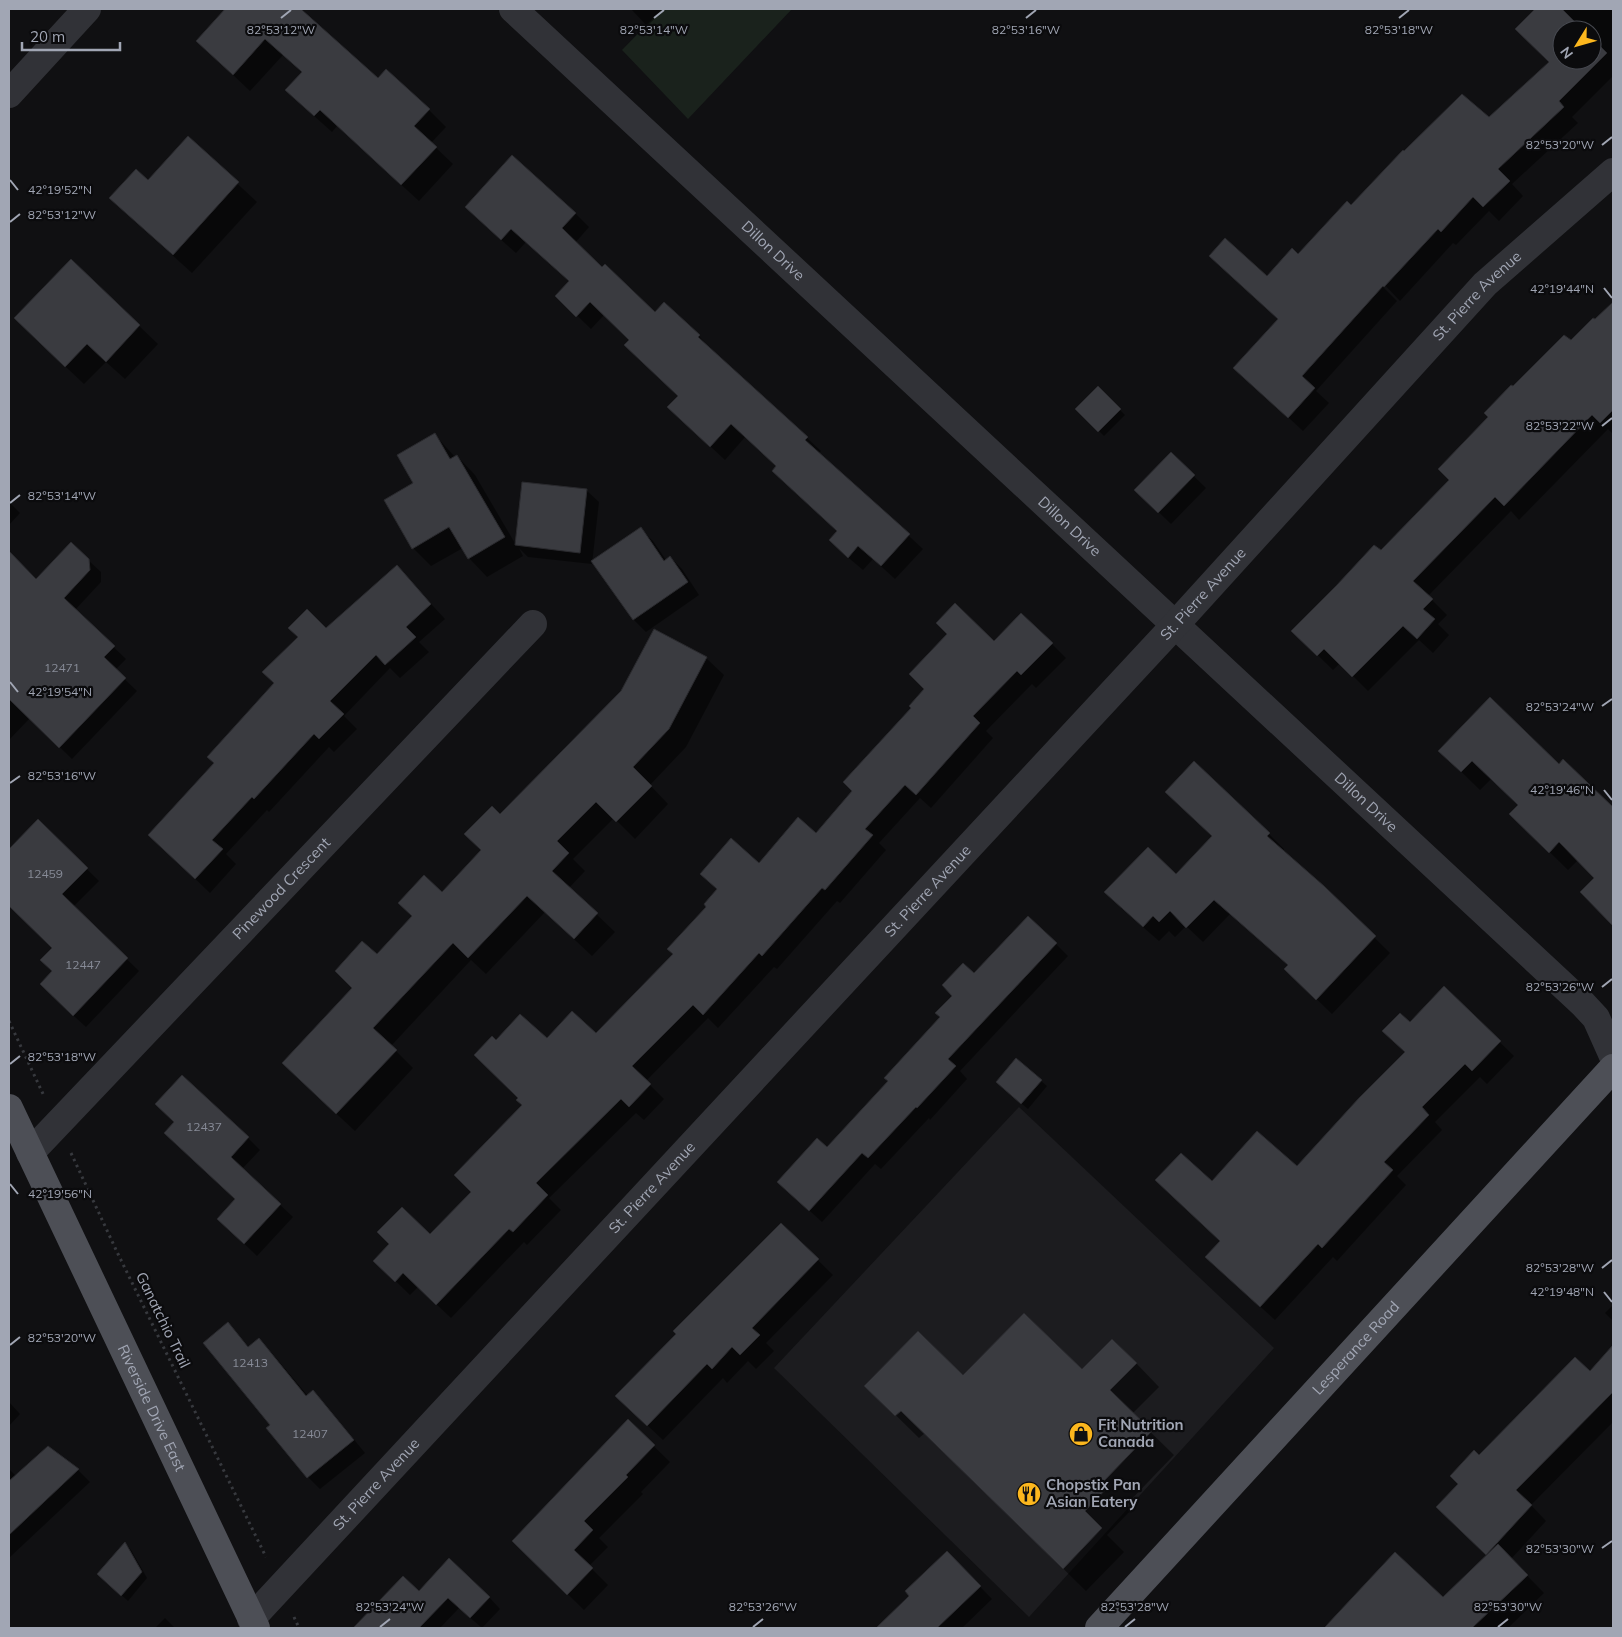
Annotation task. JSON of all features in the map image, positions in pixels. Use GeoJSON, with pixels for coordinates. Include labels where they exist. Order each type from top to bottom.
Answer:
{"type":"FeatureCollection","features":[{"type":"Feature","properties":{"kind":"main road","name":"Lesperance Road"},"geometry":{"type":"LineString","coordinates":[[1099,1628],[1613,1068]]}},
{"type":"Feature","properties":{"kind":"main road","name":"Riverside Drive East"},"geometry":{"type":"LineString","coordinates":[[9,1108],[253,1623]]}},
{"type":"Feature","properties":{"kind":"street"},"geometry":{"type":"LineString","coordinates":[[9,94],[87,9]]}},
{"type":"Feature","properties":{"kind":"street","name":"Dillon Drive"},"geometry":{"type":"LineString","coordinates":[[512,9],[1583,1004],[1596,1018],[1613,1056]]}},
{"type":"Feature","properties":{"kind":"street","name":"St. Pierre Avenue"},"geometry":{"type":"LineString","coordinates":[[253,1623],[280,1587],[1174,625],[1485,284],[1613,172]]}},
{"type":"Feature","properties":{"kind":"street","name":"Pinewood Crescent"},"geometry":{"type":"LineString","coordinates":[[30,1153],[533,624]]}},
{"type":"Feature","properties":{"kind":"path","name":"Ganatchio Trail"},"geometry":{"type":"LineString","coordinates":[[9,1021],[118,1254],[203,1425],[299,1628]]}},
{"type":"Feature","properties":{"kind":"shaded area"},"geometry":{"type":"Polygon","coordinates":[[[662,9],[792,9],[688,119],[622,50],[662,9]]]}},
{"type":"Feature","properties":{"kind":"shaded area"},"geometry":{"type":"Polygon","coordinates":[[[1019,1107],[1274,1348],[1029,1617],[774,1368],[1019,1107]]]}},
{"type":"Feature","properties":{"kind":"building"},"geometry":{"type":"Polygon","coordinates":[[[225,9],[301,9],[378,78],[386,69],[430,109],[414,126],[437,147],[401,185],[320,110],[314,116],[285,90],[302,72],[265,39],[233,75],[196,41],[225,9]]]}},
{"type":"Feature","properties":{"kind":"building"},"geometry":{"type":"Polygon","coordinates":[[[1535,9],[1562,9],[1573,20],[1552,20],[1552,70],[1590,70],[1559,101],[1564,107],[1498,169],[1510,181],[1483,207],[1473,197],[1441,232],[1438,229],[1383,286],[1302,376],[1315,388],[1288,418],[1233,368],[1278,319],[1209,256],[1225,238],[1267,276],[1292,248],[1298,254],[1347,201],[1351,205],[1403,150],[1462,94],[1489,117],[1549,62],[1515,29],[1535,9]]]}},
{"type":"Feature","properties":{"kind":"building"},"geometry":{"type":"Polygon","coordinates":[[[1602,48],[1607,53],[1602,58],[1602,48]]]}},
{"type":"Feature","properties":{"kind":"building"},"geometry":{"type":"Polygon","coordinates":[[[188,136],[239,182],[173,255],[109,198],[136,169],[148,180],[188,136]]]}},
{"type":"Feature","properties":{"kind":"building"},"geometry":{"type":"Polygon","coordinates":[[[512,155],[576,213],[562,228],[602,267],[605,264],[655,312],[664,302],[700,335],[698,337],[808,437],[805,440],[910,534],[881,566],[858,546],[848,558],[829,540],[837,531],[772,471],[776,466],[731,424],[710,447],[667,407],[678,396],[624,345],[629,340],[590,302],[576,317],[555,296],[569,281],[511,229],[501,240],[465,207],[512,155]]]}},
{"type":"Feature","properties":{"kind":"building"},"geometry":{"type":"Polygon","coordinates":[[[71,259],[140,325],[106,362],[87,344],[65,367],[14,318],[71,259]]]}},
{"type":"Feature","properties":{"kind":"building"},"geometry":{"type":"Polygon","coordinates":[[[1613,302],[1613,410],[1600,423],[1592,415],[1504,506],[1495,497],[1413,581],[1433,599],[1423,609],[1435,619],[1417,639],[1403,626],[1352,677],[1324,649],[1317,656],[1291,631],[1374,545],[1381,550],[1449,480],[1438,469],[1488,417],[1484,413],[1511,385],[1513,386],[1564,335],[1571,340],[1593,318],[1595,319],[1613,302]]]}},
{"type":"Feature","properties":{"kind":"building"},"geometry":{"type":"Polygon","coordinates":[[[1098,386],[1121,409],[1098,432],[1075,409],[1098,386]]]}},
{"type":"Feature","properties":{"kind":"building"},"geometry":{"type":"Polygon","coordinates":[[[435,433],[450,459],[457,455],[505,537],[468,559],[449,527],[412,549],[384,500],[413,483],[397,455],[435,433]]]}},
{"type":"Feature","properties":{"kind":"building"},"geometry":{"type":"Polygon","coordinates":[[[1171,452],[1195,475],[1158,513],[1134,490],[1171,452]]]}},
{"type":"Feature","properties":{"kind":"building"},"geometry":{"type":"Polygon","coordinates":[[[522,482],[587,489],[580,553],[515,545],[522,482]]]}},
{"type":"Feature","properties":{"kind":"building"},"geometry":{"type":"Polygon","coordinates":[[[641,527],[664,561],[670,556],[688,582],[633,620],[591,561],[641,527]]]}},
{"type":"Feature","properties":{"kind":"building"},"geometry":{"type":"Polygon","coordinates":[[[71,542],[89,559],[90,570],[64,598],[115,646],[104,657],[126,678],[59,748],[9,699],[9,551],[36,579],[71,542]]]}},
{"type":"Feature","properties":{"kind":"building"},"geometry":{"type":"Polygon","coordinates":[[[397,565],[431,604],[406,627],[416,637],[385,665],[376,655],[330,701],[344,714],[319,739],[314,734],[254,799],[252,797],[212,840],[223,849],[195,879],[148,835],[214,763],[207,757],[274,683],[262,672],[298,637],[288,628],[307,609],[326,628],[397,565]]]}},
{"type":"Feature","properties":{"kind":"building"},"geometry":{"type":"Polygon","coordinates":[[[955,603],[994,641],[1021,613],[1053,643],[1021,675],[1017,671],[973,716],[980,723],[916,795],[905,785],[865,829],[873,835],[825,890],[822,888],[762,956],[759,953],[703,1015],[693,1005],[632,1066],[651,1084],[629,1107],[621,1099],[536,1183],[548,1195],[513,1232],[509,1229],[436,1305],[403,1273],[395,1282],[373,1261],[389,1244],[377,1232],[402,1207],[430,1234],[471,1192],[454,1175],[522,1105],[516,1100],[518,1098],[474,1055],[492,1036],[496,1040],[520,1014],[547,1038],[572,1011],[596,1033],[673,954],[667,949],[706,907],[704,904],[717,889],[700,874],[731,838],[759,863],[798,817],[816,833],[852,791],[843,782],[911,708],[909,706],[924,689],[909,674],[947,634],[936,623],[955,603]]]}},
{"type":"Feature","properties":{"kind":"building"},"geometry":{"type":"Polygon","coordinates":[[[654,629],[707,657],[669,729],[633,767],[652,786],[616,822],[596,802],[557,841],[569,853],[552,871],[598,913],[574,939],[527,896],[468,958],[453,943],[373,1028],[397,1050],[336,1114],[282,1063],[352,988],[335,971],[362,941],[377,954],[412,916],[398,903],[424,875],[442,892],[481,850],[464,834],[492,806],[500,814],[621,691],[654,629]]]}},
{"type":"Feature","properties":{"kind":"building"},"geometry":{"type":"Polygon","coordinates":[[[1490,697],[1559,764],[1563,759],[1613,807],[1613,926],[1580,892],[1594,878],[1559,842],[1549,853],[1509,814],[1518,805],[1472,761],[1461,772],[1438,751],[1490,697]]]}},
{"type":"Feature","properties":{"kind":"building"},"geometry":{"type":"Polygon","coordinates":[[[1194,761],[1270,833],[1267,836],[1324,886],[1376,936],[1316,1000],[1284,969],[1288,965],[1214,900],[1186,928],[1170,911],[1159,922],[1153,916],[1143,927],[1104,892],[1148,847],[1176,874],[1212,836],[1165,792],[1194,761]]]}},
{"type":"Feature","properties":{"kind":"building"},"geometry":{"type":"Polygon","coordinates":[[[38,819],[88,868],[62,894],[128,958],[73,1016],[40,984],[52,971],[40,960],[52,948],[9,906],[9,849],[38,819]]]}},
{"type":"Feature","properties":{"kind":"building"},"geometry":{"type":"Polygon","coordinates":[[[1028,916],[1057,943],[948,1059],[956,1066],[868,1158],[862,1153],[809,1211],[777,1182],[817,1138],[827,1147],[888,1081],[884,1078],[940,1017],[935,1013],[952,996],[942,985],[963,963],[974,973],[1028,916]]]}},
{"type":"Feature","properties":{"kind":"building"},"geometry":{"type":"Polygon","coordinates":[[[1444,986],[1501,1041],[1472,1071],[1465,1064],[1422,1107],[1429,1115],[1384,1162],[1393,1170],[1322,1248],[1318,1244],[1260,1307],[1205,1257],[1220,1241],[1155,1180],[1181,1153],[1212,1181],[1257,1131],[1297,1166],[1359,1098],[1405,1052],[1382,1031],[1400,1013],[1410,1022],[1444,986]]]}},
{"type":"Feature","properties":{"kind":"building"},"geometry":{"type":"Polygon","coordinates":[[[1016,1058],[1042,1080],[1021,1104],[996,1082],[1016,1058]]]}},
{"type":"Feature","properties":{"kind":"building"},"geometry":{"type":"Polygon","coordinates":[[[182,1075],[249,1137],[231,1157],[281,1204],[244,1244],[217,1219],[235,1199],[164,1133],[174,1122],[155,1104],[182,1075]]]}},
{"type":"Feature","properties":{"kind":"building"},"geometry":{"type":"Polygon","coordinates":[[[781,1223],[819,1259],[752,1328],[760,1335],[740,1355],[732,1347],[712,1369],[707,1364],[647,1426],[615,1396],[676,1334],[673,1331],[781,1223]]]}},
{"type":"Feature","properties":{"kind":"building"},"geometry":{"type":"Polygon","coordinates":[[[1024,1313],[1082,1369],[1112,1339],[1137,1363],[1110,1390],[1152,1431],[1104,1481],[1109,1486],[1085,1511],[1102,1528],[1063,1569],[901,1411],[895,1416],[864,1386],[918,1331],[963,1375],[1024,1313]]]}},
{"type":"Feature","properties":{"kind":"building"},"geometry":{"type":"Polygon","coordinates":[[[228,1322],[248,1347],[259,1338],[306,1396],[313,1390],[354,1440],[307,1478],[266,1428],[270,1425],[203,1343],[228,1322]]]}},
{"type":"Feature","properties":{"kind":"building"},"geometry":{"type":"Polygon","coordinates":[[[1613,1345],[1613,1392],[1516,1490],[1532,1505],[1486,1555],[1436,1507],[1458,1484],[1450,1476],[1474,1450],[1479,1455],[1575,1357],[1590,1371],[1613,1345]]]}},
{"type":"Feature","properties":{"kind":"building"},"geometry":{"type":"Polygon","coordinates":[[[628,1419],[655,1445],[626,1475],[628,1477],[584,1521],[593,1530],[574,1550],[593,1568],[567,1595],[512,1541],[628,1419]]]}},
{"type":"Feature","properties":{"kind":"building"},"geometry":{"type":"Polygon","coordinates":[[[48,1446],[79,1469],[9,1535],[9,1481],[48,1446]]]}},
{"type":"Feature","properties":{"kind":"building"},"geometry":{"type":"Polygon","coordinates":[[[125,1542],[142,1572],[121,1596],[97,1574],[125,1542]]]}},
{"type":"Feature","properties":{"kind":"building"},"geometry":{"type":"Polygon","coordinates":[[[1498,1544],[1528,1575],[1472,1628],[1324,1628],[1395,1552],[1443,1597],[1498,1544]]]}},
{"type":"Feature","properties":{"kind":"building"},"geometry":{"type":"Polygon","coordinates":[[[947,1551],[981,1586],[937,1628],[876,1628],[909,1596],[905,1591],[947,1551]]]}},
{"type":"Feature","properties":{"kind":"building"},"geometry":{"type":"Polygon","coordinates":[[[449,1558],[490,1597],[470,1618],[448,1598],[419,1628],[353,1628],[403,1576],[419,1591],[449,1558]]]}},
{"type":"Feature","properties":{"kind":"place","name":"Fit Nutrition Canada"},"geometry":{"type":"Point","coordinates":[1081,1434]}},
{"type":"Feature","properties":{"kind":"place","name":"Chopstix Pan Asian Eatery"},"geometry":{"type":"Point","coordinates":[1029,1494]}}]}
